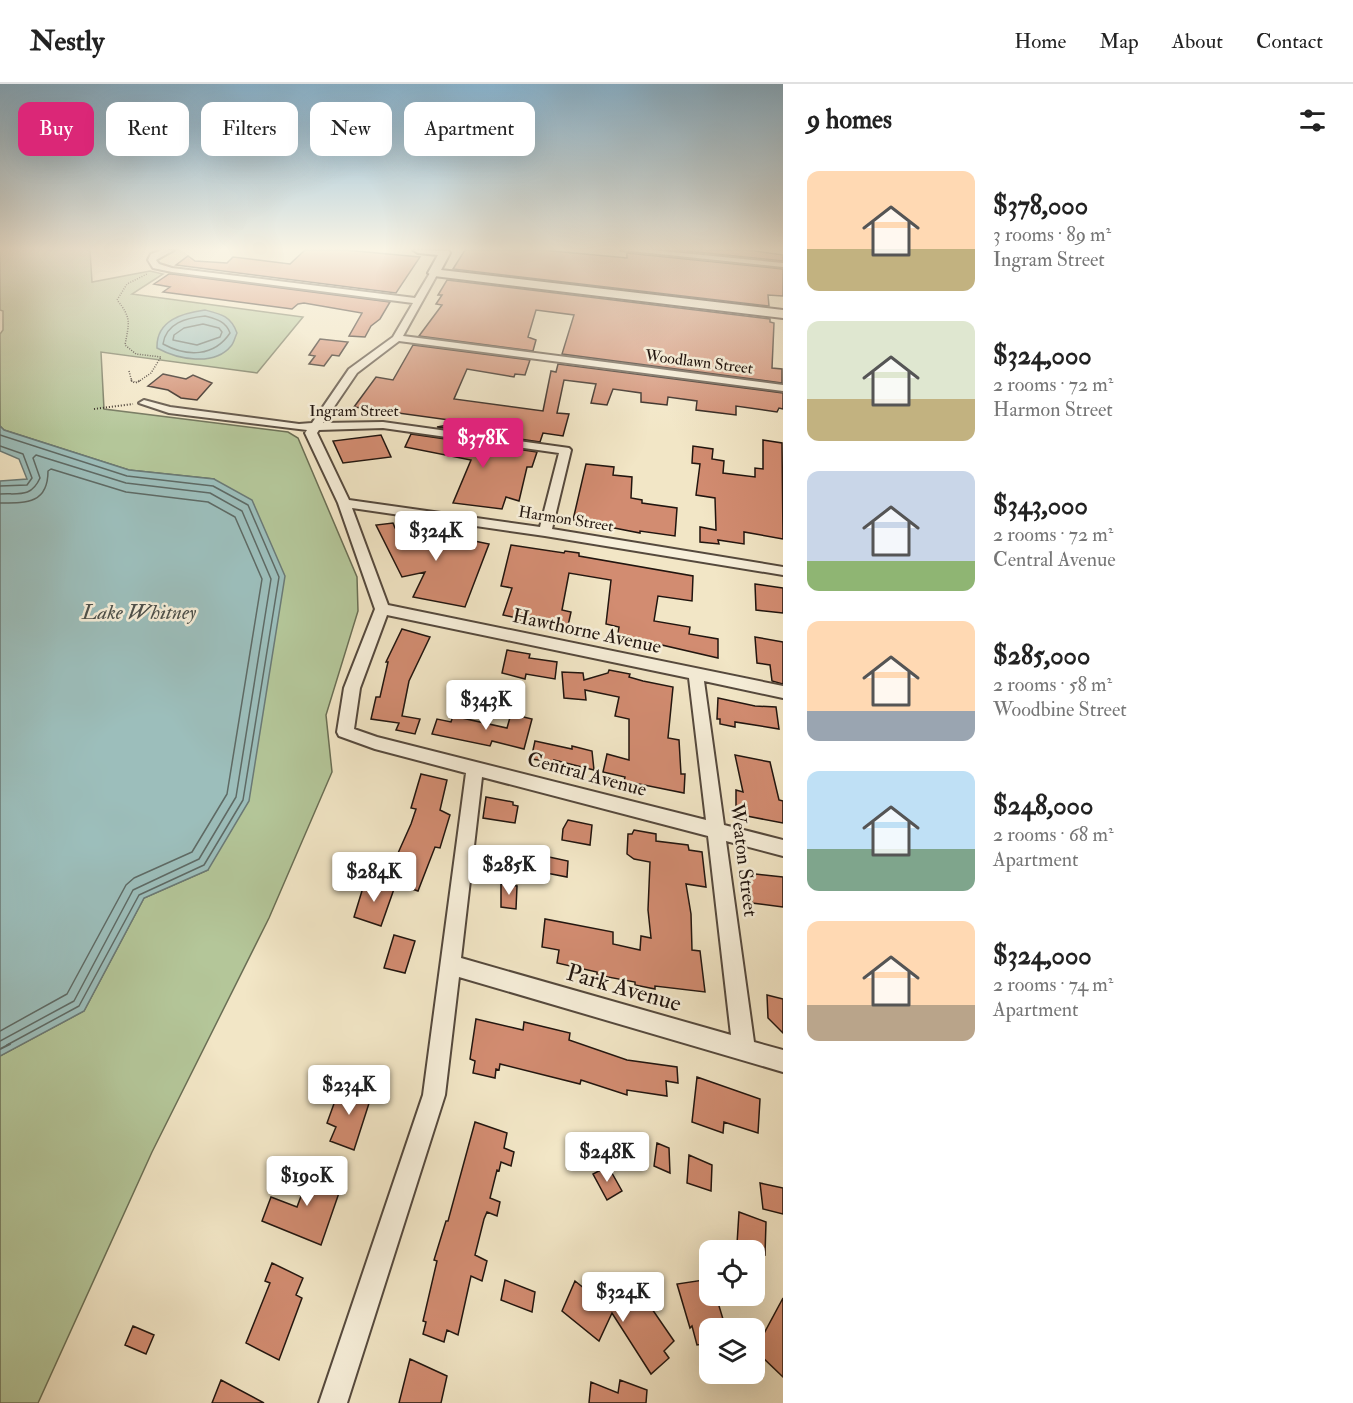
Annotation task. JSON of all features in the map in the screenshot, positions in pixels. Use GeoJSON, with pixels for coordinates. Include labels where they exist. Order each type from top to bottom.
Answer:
{"type":"FeatureCollection","features":[{"type":"Feature","properties":{"kind":"main road"},"geometry":{"type":"LineString","coordinates":[[762,312],[783,314]]}},
{"type":"Feature","properties":{"kind":"street"},"geometry":{"type":"LineString","coordinates":[[382,609],[344,503],[311,433],[353,371],[397,338],[412,312]]}},
{"type":"Feature","properties":{"kind":"street","name":"Woodlawn Street"},"geometry":{"type":"LineString","coordinates":[[397,338],[783,388]]}},
{"type":"Feature","properties":{"kind":"street","name":"Ingram Street"},"geometry":{"type":"LineString","coordinates":[[144,403],[169,410],[299,427],[384,425],[565,450],[545,532]]}},
{"type":"Feature","properties":{"kind":"street","name":"Harmon Street"},"geometry":{"type":"LineString","coordinates":[[344,503],[545,532],[783,571]]}},
{"type":"Feature","properties":{"kind":"street","name":"Hawthorne Avenue"},"geometry":{"type":"LineString","coordinates":[[382,609],[696,676],[783,692]]}},
{"type":"Feature","properties":{"kind":"street","name":"Central Avenue"},"geometry":{"type":"LineString","coordinates":[[382,609],[352,688],[345,732],[375,743],[783,848]]}},
{"type":"Feature","properties":{"kind":"street","name":"Weaton Street"},"geometry":{"type":"LineString","coordinates":[[696,676],[718,831],[744,1049]]}},
{"type":"Feature","properties":{"kind":"street"},"geometry":{"type":"LineString","coordinates":[[333,1403],[434,1095],[475,768]]}},
{"type":"Feature","properties":{"kind":"street","name":"Park Avenue"},"geometry":{"type":"LineString","coordinates":[[452,965],[783,1061]]}},
{"type":"Feature","properties":{"kind":"path"},"geometry":{"type":"LineString","coordinates":[[127,312],[129,324],[125,345],[136,354],[161,357],[151,372],[141,380],[131,381],[129,371]]}},
{"type":"Feature","properties":{"kind":"path"},"geometry":{"type":"LineString","coordinates":[[94,409],[144,403]]}},
{"type":"Feature","properties":{"kind":"green space"},"geometry":{"type":"Polygon","coordinates":[[[3,312],[263,312],[303,317],[257,373],[101,352],[104,409],[288,432],[298,438],[357,577],[358,611],[326,715],[332,772],[269,918],[152,1152],[38,1403],[0,1403],[0,1056],[84,1011],[144,898],[208,870],[214,479],[129,470],[4,430],[0,426],[0,334],[3,330],[3,312]]]}},
{"type":"Feature","properties":{"kind":"water"},"geometry":{"type":"Polygon","coordinates":[[[211,312],[225,317],[235,327],[237,333],[234,342],[224,353],[205,359],[185,358],[157,348],[158,338],[166,324],[188,313],[211,312]]]}},
{"type":"Feature","properties":{"kind":"water","name":"Lake Whitney"},"geometry":{"type":"Polygon","coordinates":[[[0,426],[4,430],[129,470],[214,479],[252,500],[285,576],[249,801],[208,870],[144,898],[84,1011],[0,1056],[0,481],[27,479],[19,459],[0,451],[0,426]]]}},
{"type":"Feature","properties":{"kind":"building"},"geometry":{"type":"Polygon","coordinates":[[[354,312],[384,312],[380,319],[371,326],[365,337],[349,336],[362,313],[354,312]]]}},
{"type":"Feature","properties":{"kind":"building"},"geometry":{"type":"Polygon","coordinates":[[[437,312],[536,312],[528,337],[536,340],[533,351],[419,336],[437,312]]]}},
{"type":"Feature","properties":{"kind":"building"},"geometry":{"type":"Polygon","coordinates":[[[548,312],[708,312],[770,319],[770,322],[774,323],[772,368],[782,369],[782,383],[562,354],[574,315],[548,312]]]}},
{"type":"Feature","properties":{"kind":"building"},"geometry":{"type":"Polygon","coordinates":[[[320,339],[348,342],[339,356],[332,355],[324,366],[309,364],[315,356],[309,355],[320,339]]]}},
{"type":"Feature","properties":{"kind":"building"},"geometry":{"type":"Polygon","coordinates":[[[413,345],[530,360],[525,375],[515,374],[514,377],[467,369],[454,399],[543,411],[551,371],[556,372],[558,364],[783,393],[783,409],[779,408],[777,412],[736,406],[736,415],[696,410],[697,401],[668,397],[667,405],[641,402],[641,393],[613,389],[607,405],[591,403],[596,384],[564,380],[557,413],[569,414],[563,436],[543,433],[540,442],[437,427],[464,422],[354,407],[376,377],[393,380],[413,345]]]}},
{"type":"Feature","properties":{"kind":"building"},"geometry":{"type":"Polygon","coordinates":[[[163,374],[186,379],[193,375],[212,383],[197,400],[181,398],[168,390],[148,386],[163,374]]]}},
{"type":"Feature","properties":{"kind":"building"},"geometry":{"type":"Polygon","coordinates":[[[411,434],[537,452],[532,467],[527,467],[519,501],[506,497],[502,509],[453,503],[471,460],[405,447],[411,434]]]}},
{"type":"Feature","properties":{"kind":"building"},"geometry":{"type":"Polygon","coordinates":[[[381,435],[391,457],[343,463],[333,441],[381,435]]]}},
{"type":"Feature","properties":{"kind":"building"},"geometry":{"type":"Polygon","coordinates":[[[763,440],[782,443],[783,539],[744,532],[744,544],[718,540],[719,544],[700,542],[700,527],[716,530],[715,498],[696,495],[700,464],[692,463],[693,446],[713,449],[712,459],[724,461],[723,473],[755,477],[755,468],[763,469],[763,440]]]}},
{"type":"Feature","properties":{"kind":"building"},"geometry":{"type":"Polygon","coordinates":[[[586,464],[614,467],[613,475],[632,477],[631,498],[642,500],[642,503],[677,508],[675,536],[640,531],[640,533],[573,520],[586,464]]]}},
{"type":"Feature","properties":{"kind":"building"},"geometry":{"type":"Polygon","coordinates":[[[393,523],[395,528],[424,524],[433,543],[455,539],[459,530],[465,539],[489,544],[465,607],[413,597],[425,572],[402,577],[376,525],[393,523]]]}},
{"type":"Feature","properties":{"kind":"building"},"geometry":{"type":"Polygon","coordinates":[[[511,545],[579,553],[579,556],[693,576],[692,601],[658,596],[654,621],[690,627],[689,634],[718,639],[718,658],[640,640],[639,644],[617,640],[619,627],[606,624],[611,580],[569,573],[562,610],[571,612],[567,630],[516,620],[517,618],[503,615],[512,588],[501,586],[511,545]]]}},
{"type":"Feature","properties":{"kind":"building"},"geometry":{"type":"Polygon","coordinates":[[[755,584],[783,588],[783,613],[756,610],[755,584]]]}},
{"type":"Feature","properties":{"kind":"building"},"geometry":{"type":"Polygon","coordinates":[[[402,629],[430,637],[409,681],[402,716],[420,719],[415,734],[396,730],[399,723],[371,719],[376,697],[380,697],[388,662],[386,662],[402,629]]]}},
{"type":"Feature","properties":{"kind":"building"},"geometry":{"type":"Polygon","coordinates":[[[755,637],[783,642],[783,684],[772,681],[770,665],[757,663],[755,637]]]}},
{"type":"Feature","properties":{"kind":"building"},"geometry":{"type":"Polygon","coordinates":[[[507,650],[530,654],[529,658],[557,662],[555,679],[526,674],[525,679],[502,673],[507,650]]]}},
{"type":"Feature","properties":{"kind":"building"},"geometry":{"type":"Polygon","coordinates":[[[609,670],[630,674],[629,677],[643,681],[673,687],[668,738],[679,740],[681,774],[685,774],[684,793],[624,781],[625,777],[603,772],[607,754],[629,760],[629,719],[615,716],[619,697],[585,690],[586,700],[564,698],[562,672],[583,673],[584,680],[608,673],[609,670]]]}},
{"type":"Feature","properties":{"kind":"building"},"geometry":{"type":"Polygon","coordinates":[[[718,698],[755,706],[776,707],[779,729],[735,722],[735,727],[720,724],[720,719],[717,719],[718,698]]]}},
{"type":"Feature","properties":{"kind":"building"},"geometry":{"type":"Polygon","coordinates":[[[511,714],[532,719],[524,749],[492,741],[490,746],[432,734],[437,719],[451,722],[453,716],[507,728],[511,714]]]}},
{"type":"Feature","properties":{"kind":"building"},"geometry":{"type":"Polygon","coordinates":[[[535,741],[592,751],[594,770],[554,760],[554,762],[531,759],[535,741]]]}},
{"type":"Feature","properties":{"kind":"building"},"geometry":{"type":"Polygon","coordinates":[[[735,755],[770,762],[779,800],[783,801],[783,823],[736,814],[736,790],[743,792],[735,755]]]}},
{"type":"Feature","properties":{"kind":"building"},"geometry":{"type":"Polygon","coordinates":[[[421,774],[447,780],[440,810],[450,815],[440,848],[435,847],[418,891],[386,880],[416,809],[411,808],[421,774]]]}},
{"type":"Feature","properties":{"kind":"building"},"geometry":{"type":"Polygon","coordinates":[[[486,797],[513,802],[513,805],[518,806],[515,823],[483,818],[486,797]]]}},
{"type":"Feature","properties":{"kind":"building"},"geometry":{"type":"Polygon","coordinates":[[[568,820],[592,825],[590,845],[562,840],[563,829],[568,820]]]}},
{"type":"Feature","properties":{"kind":"building"},"geometry":{"type":"Polygon","coordinates":[[[634,830],[656,834],[656,841],[688,845],[689,850],[702,852],[706,887],[686,884],[691,914],[692,950],[700,951],[705,992],[655,986],[655,989],[635,985],[635,982],[597,975],[597,972],[557,963],[559,950],[542,947],[545,919],[613,932],[613,944],[640,950],[641,936],[651,938],[648,910],[650,862],[634,859],[627,854],[628,834],[632,834],[634,830]]]}},
{"type":"Feature","properties":{"kind":"building"},"geometry":{"type":"Polygon","coordinates":[[[549,857],[568,861],[567,877],[541,872],[549,857]]]}},
{"type":"Feature","properties":{"kind":"building"},"geometry":{"type":"Polygon","coordinates":[[[747,873],[783,877],[783,907],[752,903],[747,873]]]}},
{"type":"Feature","properties":{"kind":"building"},"geometry":{"type":"Polygon","coordinates":[[[365,881],[394,889],[381,926],[354,917],[365,881]]]}},
{"type":"Feature","properties":{"kind":"building"},"geometry":{"type":"Polygon","coordinates":[[[501,884],[517,886],[516,909],[501,907],[501,884]]]}},
{"type":"Feature","properties":{"kind":"building"},"geometry":{"type":"Polygon","coordinates":[[[394,935],[415,941],[405,973],[384,968],[394,935]]]}},
{"type":"Feature","properties":{"kind":"building"},"geometry":{"type":"Polygon","coordinates":[[[767,995],[783,999],[783,1033],[768,1018],[767,995]]]}},
{"type":"Feature","properties":{"kind":"building"},"geometry":{"type":"Polygon","coordinates":[[[476,1019],[523,1030],[524,1022],[570,1033],[569,1040],[627,1060],[677,1067],[678,1083],[666,1081],[667,1096],[627,1090],[627,1095],[581,1080],[580,1084],[500,1064],[499,1070],[496,1069],[495,1078],[473,1073],[475,1061],[470,1059],[476,1019]]]}},
{"type":"Feature","properties":{"kind":"building"},"geometry":{"type":"Polygon","coordinates":[[[697,1077],[760,1099],[758,1133],[724,1122],[723,1133],[692,1122],[697,1077]]]}},
{"type":"Feature","properties":{"kind":"building"},"geometry":{"type":"Polygon","coordinates":[[[340,1087],[350,1091],[351,1087],[372,1094],[354,1150],[330,1141],[336,1127],[327,1123],[340,1087]]]}},
{"type":"Feature","properties":{"kind":"building"},"geometry":{"type":"Polygon","coordinates":[[[475,1122],[507,1133],[504,1148],[514,1152],[511,1166],[501,1162],[499,1171],[497,1170],[490,1198],[500,1202],[497,1216],[487,1212],[475,1255],[487,1261],[482,1281],[471,1276],[458,1335],[447,1330],[444,1342],[423,1334],[426,1322],[423,1321],[437,1261],[434,1260],[446,1221],[448,1221],[475,1122]]]}},
{"type":"Feature","properties":{"kind":"building"},"geometry":{"type":"Polygon","coordinates":[[[657,1143],[669,1148],[670,1173],[654,1166],[657,1143]]]}},
{"type":"Feature","properties":{"kind":"building"},"geometry":{"type":"Polygon","coordinates":[[[689,1155],[712,1165],[711,1191],[687,1183],[689,1155]]]}},
{"type":"Feature","properties":{"kind":"building"},"geometry":{"type":"Polygon","coordinates":[[[313,1164],[339,1174],[334,1188],[340,1190],[321,1245],[262,1221],[271,1197],[297,1207],[313,1164]]]}},
{"type":"Feature","properties":{"kind":"building"},"geometry":{"type":"Polygon","coordinates":[[[608,1166],[622,1191],[607,1200],[593,1174],[608,1166]]]}},
{"type":"Feature","properties":{"kind":"building"},"geometry":{"type":"Polygon","coordinates":[[[760,1183],[783,1188],[783,1214],[763,1209],[760,1183]]]}},
{"type":"Feature","properties":{"kind":"building"},"geometry":{"type":"Polygon","coordinates":[[[739,1212],[766,1222],[765,1255],[765,1240],[737,1240],[739,1212]]]}},
{"type":"Feature","properties":{"kind":"building"},"geometry":{"type":"Polygon","coordinates":[[[272,1263],[303,1278],[296,1295],[302,1298],[279,1360],[246,1343],[270,1283],[265,1281],[272,1263]]]}},
{"type":"Feature","properties":{"kind":"building"},"geometry":{"type":"Polygon","coordinates":[[[505,1280],[535,1292],[532,1312],[501,1300],[505,1280]]]}},
{"type":"Feature","properties":{"kind":"building"},"geometry":{"type":"Polygon","coordinates":[[[575,1281],[610,1309],[637,1287],[674,1341],[664,1351],[669,1358],[651,1374],[612,1313],[599,1341],[562,1311],[575,1281]]]}},
{"type":"Feature","properties":{"kind":"building"},"geometry":{"type":"Polygon","coordinates":[[[699,1281],[699,1306],[719,1306],[723,1318],[699,1318],[699,1345],[697,1345],[692,1326],[690,1328],[677,1284],[699,1281]]]}},
{"type":"Feature","properties":{"kind":"building"},"geometry":{"type":"Polygon","coordinates":[[[783,1298],[783,1377],[765,1360],[765,1332],[783,1298]]]}},
{"type":"Feature","properties":{"kind":"building"},"geometry":{"type":"Polygon","coordinates":[[[133,1326],[154,1335],[146,1354],[125,1345],[133,1326]]]}},
{"type":"Feature","properties":{"kind":"building"},"geometry":{"type":"Polygon","coordinates":[[[410,1359],[447,1376],[441,1403],[399,1403],[410,1359]]]}},
{"type":"Feature","properties":{"kind":"building"},"geometry":{"type":"Polygon","coordinates":[[[221,1380],[264,1403],[212,1403],[221,1380]]]}},
{"type":"Feature","properties":{"kind":"building"},"geometry":{"type":"Polygon","coordinates":[[[620,1380],[647,1390],[646,1403],[589,1403],[591,1382],[618,1393],[620,1380]]]}}]}
